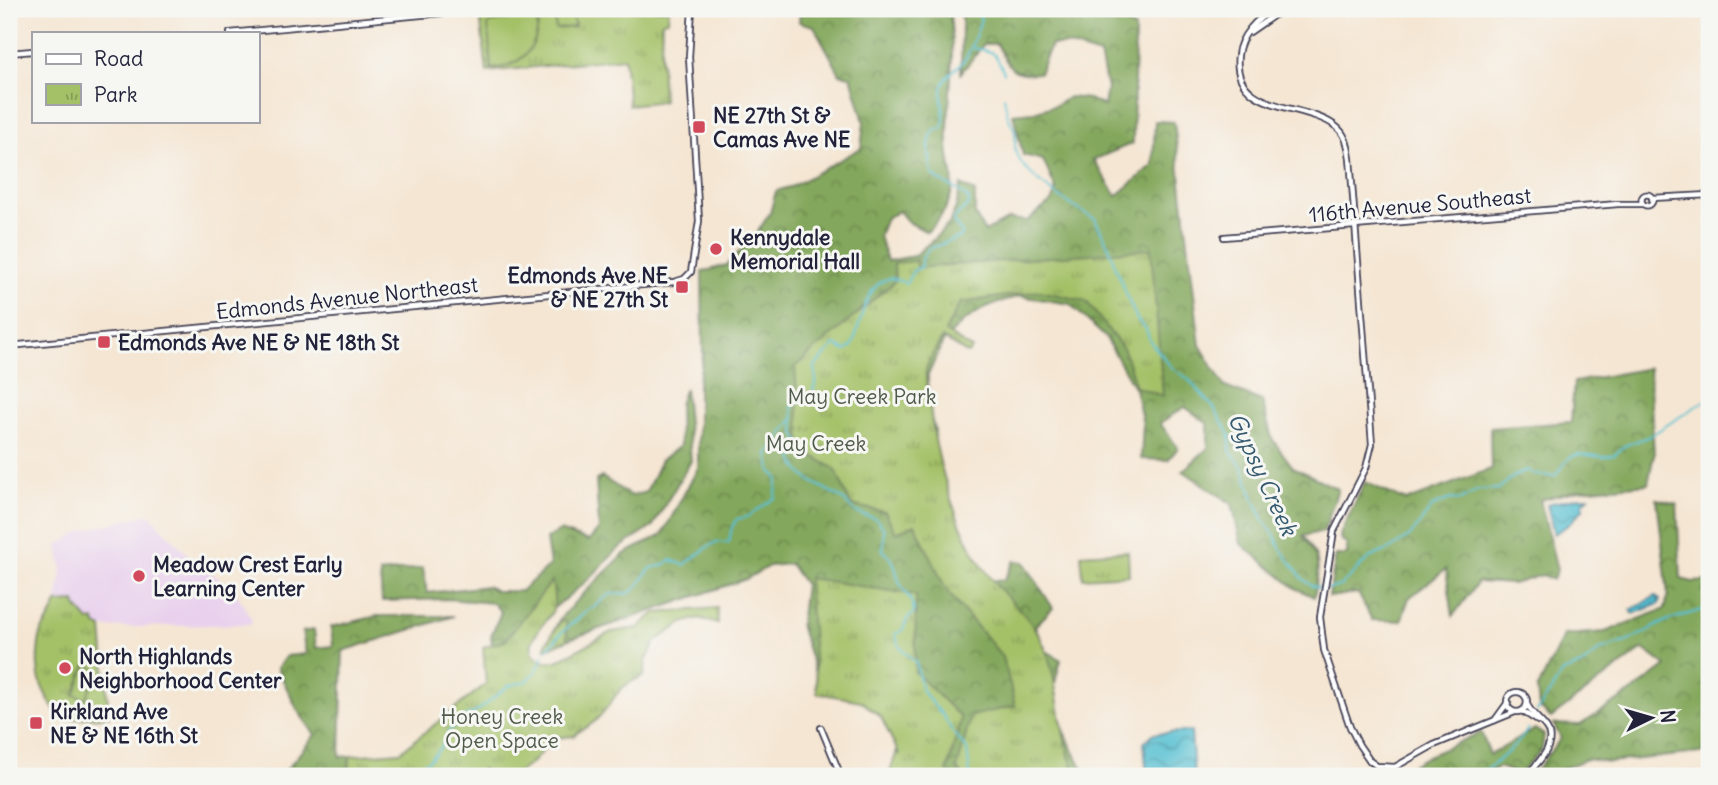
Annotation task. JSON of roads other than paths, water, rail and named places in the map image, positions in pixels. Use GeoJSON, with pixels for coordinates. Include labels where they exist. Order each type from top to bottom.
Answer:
{"type":"FeatureCollection","features":[{"type":"Feature","properties":{"kind":"street"},"geometry":{"type":"LineString","coordinates":[[241,32],[485,9]]}},
{"type":"Feature","properties":{"kind":"street","name":"Edmonds Avenue Northeast"},"geometry":{"type":"LineString","coordinates":[[9,346],[674,282],[686,277],[691,272],[695,255],[699,211],[689,65],[692,9]]}},
{"type":"Feature","properties":{"kind":"street"},"geometry":{"type":"LineString","coordinates":[[1273,9],[1254,24],[1241,43],[1239,71],[1249,90],[1268,102],[1331,123],[1345,136],[1349,150],[1372,444],[1368,462],[1343,510],[1331,544],[1320,630],[1350,727],[1364,754],[1377,766],[1395,767],[1426,749],[1518,711],[1527,704]]}},
{"type":"Feature","properties":{"kind":"street"},"geometry":{"type":"LineString","coordinates":[[1247,34],[1283,9]]}},
{"type":"Feature","properties":{"kind":"street"},"geometry":{"type":"LineString","coordinates":[[9,53],[32,51]]}},
{"type":"Feature","properties":{"kind":"street","name":"116th Avenue Southeast"},"geometry":{"type":"LineString","coordinates":[[1224,237],[1618,204],[1642,201],[1648,195],[1651,201]]}},
{"type":"Feature","properties":{"kind":"street","name":"116th Avenue Southeast"},"geometry":{"type":"LineString","coordinates":[[1651,201],[1709,195]]}},
{"type":"Feature","properties":{"kind":"street","name":"116th Avenue Southeast"},"geometry":{"type":"LineString","coordinates":[[1642,201],[1648,206],[1651,201]]}},
{"type":"Feature","properties":{"kind":"street"},"geometry":{"type":"LineString","coordinates":[[1494,720],[1510,696],[1518,692],[1526,697],[1527,704],[1549,730],[1550,742],[1526,776]]}},
{"type":"Feature","properties":{"kind":"street"},"geometry":{"type":"LineString","coordinates":[[1508,702],[1510,708],[1542,723]]}},
{"type":"Feature","properties":{"kind":"street"},"geometry":{"type":"LineString","coordinates":[[821,728],[841,776]]}},
{"type":"Feature","properties":{"kind":"water"},"geometry":{"type":"Polygon","coordinates":[[[1589,497],[1583,503],[1583,509],[1568,525],[1554,534],[1547,504],[1589,497]]]}},
{"type":"Feature","properties":{"kind":"water"},"geometry":{"type":"Polygon","coordinates":[[[1656,596],[1660,600],[1659,604],[1633,614],[1631,610],[1656,596]]]}},
{"type":"Feature","properties":{"kind":"water"},"geometry":{"type":"Polygon","coordinates":[[[1191,731],[1194,776],[1147,776],[1144,743],[1153,734],[1191,731]]]}},
{"type":"Feature","properties":{"kind":"waterway","name":"May Creek"},"geometry":{"type":"LineString","coordinates":[[970,776],[967,749],[922,691],[916,663],[900,647],[895,634],[902,631],[907,619],[914,613],[893,562],[883,550],[884,530],[875,519],[856,512],[841,498],[799,470],[793,455],[801,445],[795,433],[792,408],[794,403],[812,394],[816,383],[815,366],[835,345],[846,351],[852,346],[865,306],[875,288],[882,281],[891,278],[906,283],[913,271],[921,267],[928,249],[961,237],[962,233],[953,222],[969,204],[969,200],[932,174],[929,145],[935,129],[942,129],[944,124],[943,85],[967,56],[981,19],[975,9]]}},
{"type":"Feature","properties":{"kind":"waterway","name":"Gypsy Creek"},"geometry":{"type":"LineString","coordinates":[[973,48],[993,54],[1004,73]]}},
{"type":"Feature","properties":{"kind":"waterway","name":"Gypsy Creek"},"geometry":{"type":"LineString","coordinates":[[1004,96],[1015,133],[1016,153],[1021,162],[1039,181],[1095,219],[1109,247],[1131,306],[1138,321],[1146,329],[1150,341],[1172,368],[1187,378],[1214,408],[1230,435],[1230,451],[1242,466],[1264,521],[1280,548],[1303,579],[1312,586],[1321,588]]}},
{"type":"Feature","properties":{"kind":"waterway","name":"Gypsy Creek"},"geometry":{"type":"LineString","coordinates":[[1327,589],[1340,586],[1369,558],[1410,536],[1433,506],[1450,499],[1461,500],[1478,490],[1498,489],[1527,470],[1536,475],[1555,476],[1570,457],[1580,454],[1604,457],[1614,455],[1626,445],[1650,436],[1709,398]]}},
{"type":"Feature","properties":{"kind":"waterway"},"geometry":{"type":"LineString","coordinates":[[547,650],[562,632],[588,610],[612,594],[627,594],[634,590],[651,569],[671,560],[684,565],[714,543],[729,542],[737,519],[747,517],[775,498],[778,478],[771,471],[768,454],[794,418]]}},
{"type":"Feature","properties":{"kind":"waterway"},"geometry":{"type":"LineString","coordinates":[[1537,712],[1563,672],[1583,664],[1600,650],[1628,641],[1668,620],[1709,608]]}},
{"type":"Feature","properties":{"kind":"waterway"},"geometry":{"type":"LineString","coordinates":[[386,776],[428,761],[461,719],[476,712],[508,686],[527,681],[537,670],[544,655]]}},
{"type":"Feature","properties":{"kind":"waterway"},"geometry":{"type":"LineString","coordinates":[[1454,776],[1488,768],[1515,745],[1528,728]]}},
{"type":"Feature","properties":{"kind":"place","name":"NE 27th St & Camas Ave NE"},"geometry":{"type":"Point","coordinates":[699,127]}},
{"type":"Feature","properties":{"kind":"place","name":"Kennydale Memorial Hall"},"geometry":{"type":"Point","coordinates":[716,249]}},
{"type":"Feature","properties":{"kind":"place","name":"Edmonds Ave NE & NE 27th St"},"geometry":{"type":"Point","coordinates":[682,287]}},
{"type":"Feature","properties":{"kind":"place","name":"Edmonds Ave NE & NE 18th St"},"geometry":{"type":"Point","coordinates":[104,342]}},
{"type":"Feature","properties":{"kind":"place","name":"Meadow Crest Early Learning Center"},"geometry":{"type":"Point","coordinates":[139,576]}},
{"type":"Feature","properties":{"kind":"place","name":"North Highlands Neighborhood Center"},"geometry":{"type":"Point","coordinates":[65,668]}},
{"type":"Feature","properties":{"kind":"place","name":"Kirkland Ave NE & NE 16th St"},"geometry":{"type":"Point","coordinates":[36,723]}},
{"type":"Feature","properties":{"kind":"park label","name":"May Creek Park"},"geometry":{"type":"Point","coordinates":[862,396]}},
{"type":"Feature","properties":{"kind":"park label","name":"Honey Creek Open Space"},"geometry":{"type":"Point","coordinates":[502,728]}}]}
